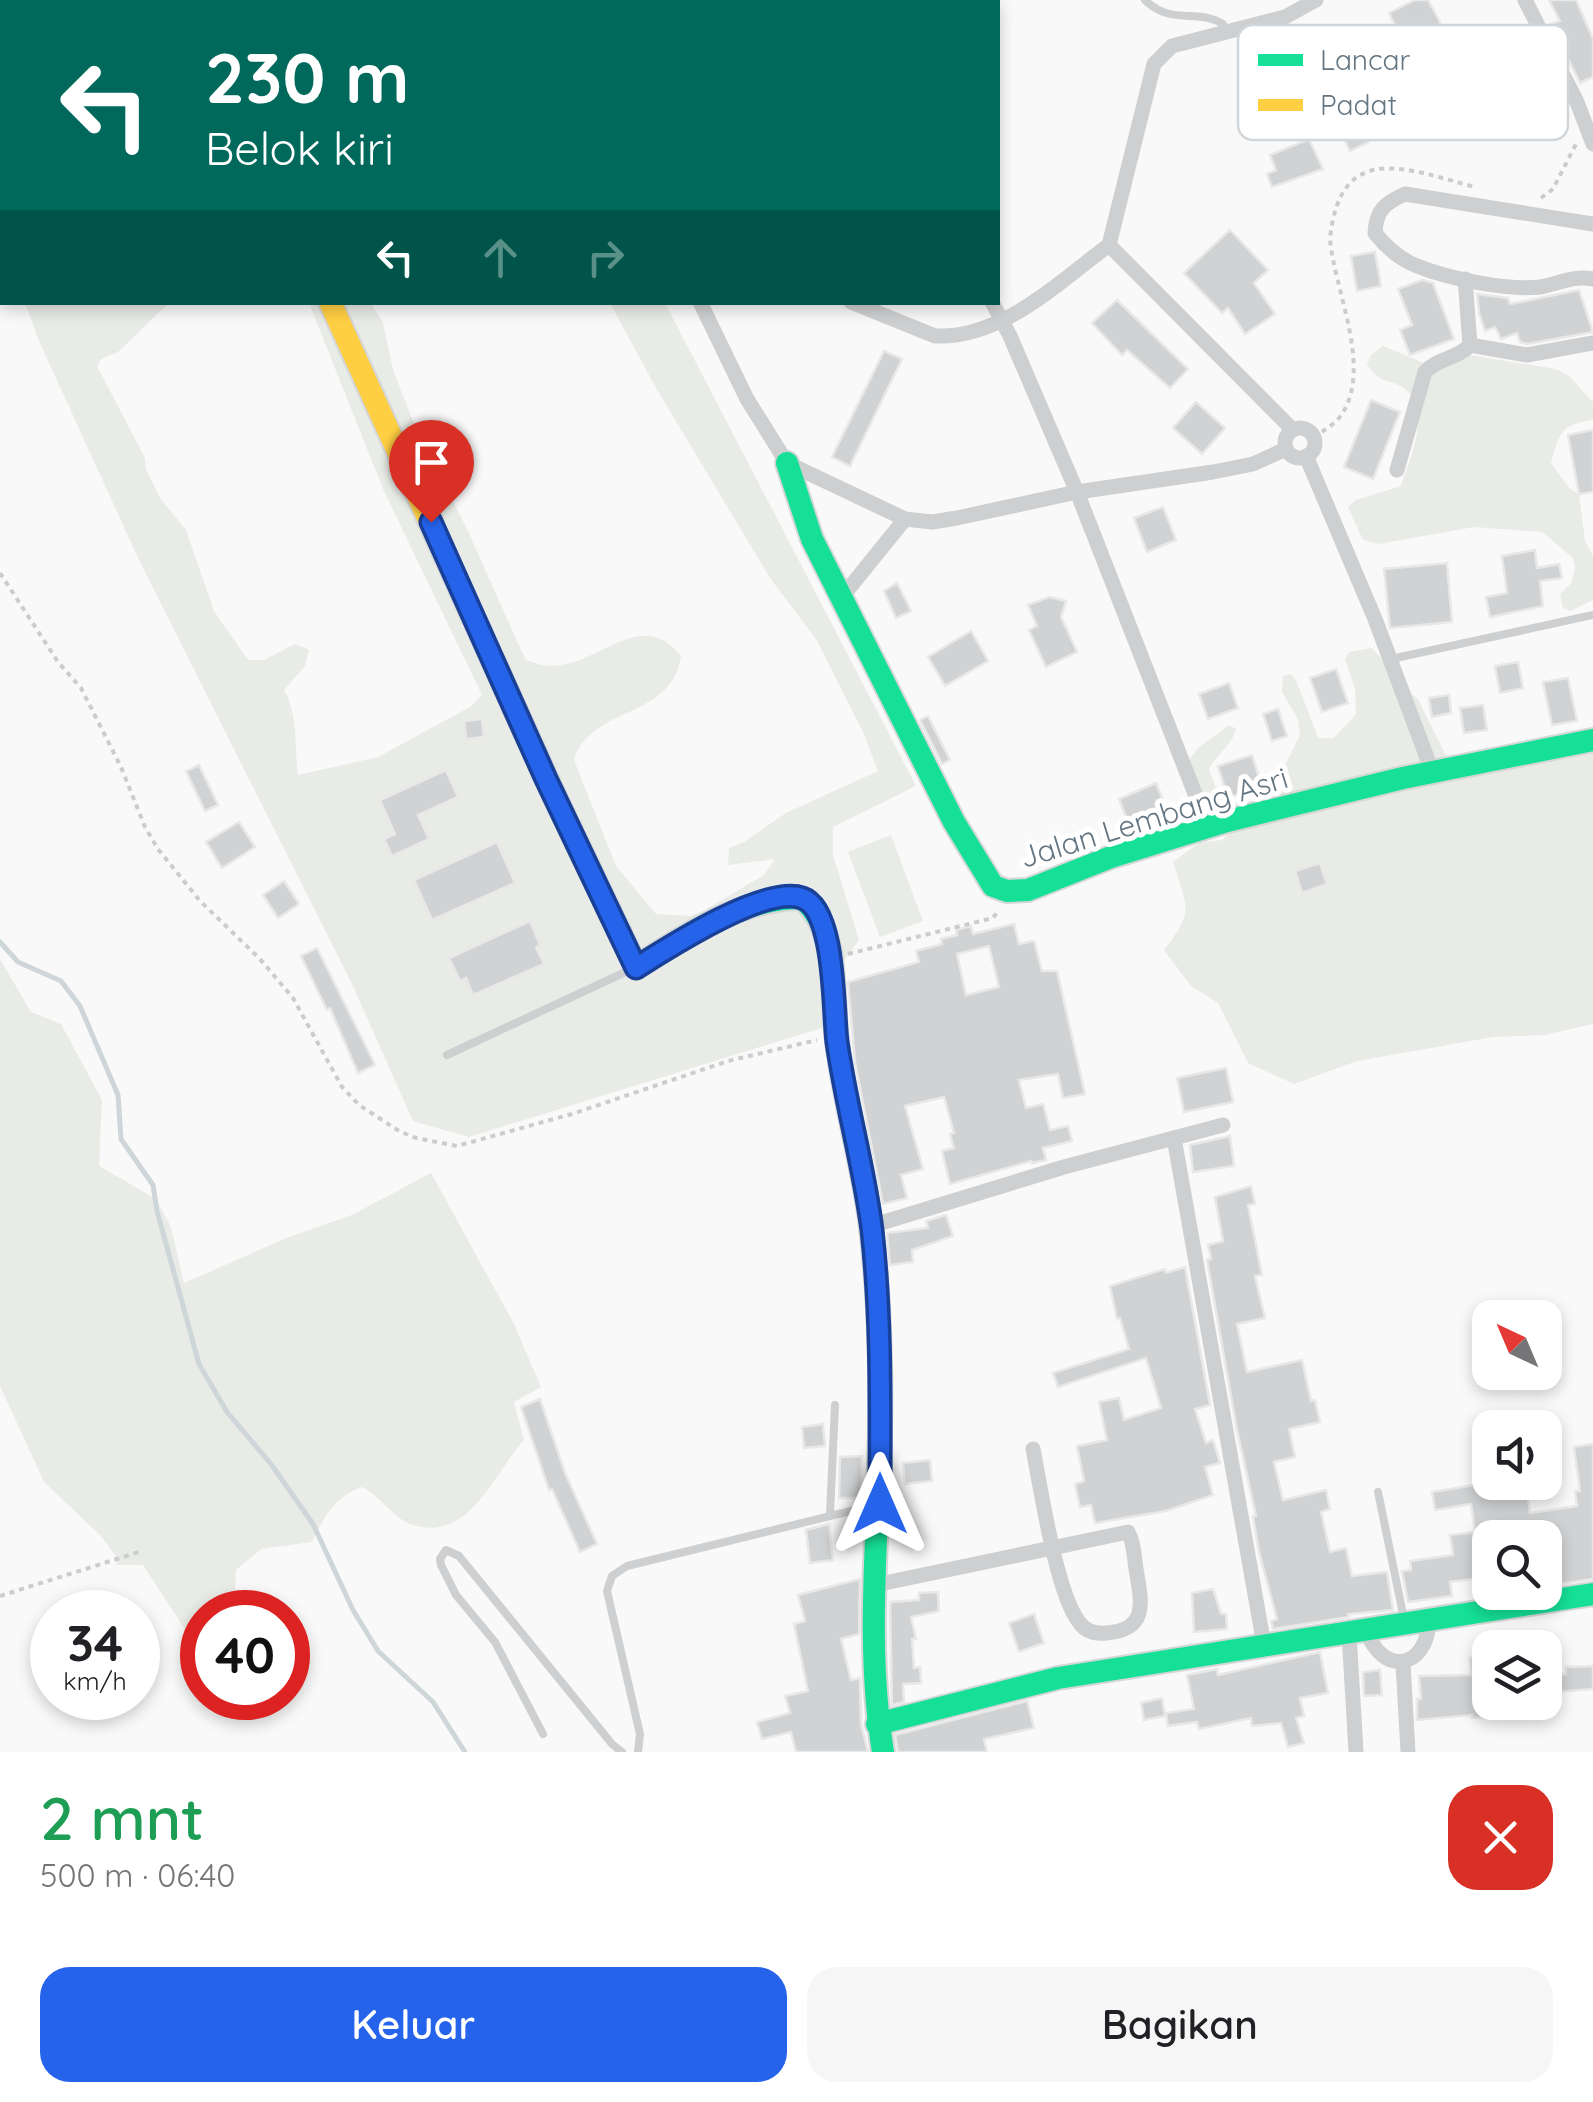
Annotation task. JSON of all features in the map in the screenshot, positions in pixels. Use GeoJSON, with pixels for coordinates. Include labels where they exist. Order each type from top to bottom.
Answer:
{"type":"FeatureCollection","features":[{"type":"Feature","properties":{"kind":"street"},"geometry":{"type":"LineString","coordinates":[[1258,25],[1285,17],[1316,0]]}},
{"type":"Feature","properties":{"kind":"street"},"geometry":{"type":"LineString","coordinates":[[1526,0],[1538,25]]}},
{"type":"Feature","properties":{"kind":"street"},"geometry":{"type":"LineString","coordinates":[[858,305],[935,336],[953,335],[1002,322],[1109,245],[1154,64],[1172,46],[1238,31]]}},
{"type":"Feature","properties":{"kind":"street"},"geometry":{"type":"LineString","coordinates":[[1568,84],[1593,144]]}},
{"type":"Feature","properties":{"kind":"street"},"geometry":{"type":"LineString","coordinates":[[1593,224],[1405,194],[1386,202],[1376,216],[1375,233],[1388,249],[1415,266],[1465,279],[1538,287],[1575,278],[1593,279]]}},
{"type":"Feature","properties":{"kind":"street"},"geometry":{"type":"LineString","coordinates":[[1109,245],[1292,430]]}},
{"type":"Feature","properties":{"kind":"street"},"geometry":{"type":"LineString","coordinates":[[1397,470],[1425,372],[1432,364],[1465,351],[1470,345],[1465,279]]}},
{"type":"Feature","properties":{"kind":"street"},"geometry":{"type":"LineString","coordinates":[[331,305],[636,968],[744,908],[773,898],[795,897],[816,909],[830,958],[837,1040],[871,1226],[880,1350],[880,1504],[875,1584],[877,1724],[882,1752]]}},
{"type":"Feature","properties":{"kind":"street"},"geometry":{"type":"LineString","coordinates":[[701,305],[747,399],[787,463],[905,519],[932,522],[1077,492],[1254,464],[1286,449]]}},
{"type":"Feature","properties":{"kind":"street"},"geometry":{"type":"LineString","coordinates":[[994,305],[1077,492],[1208,826]]}},
{"type":"Feature","properties":{"kind":"street"},"geometry":{"type":"LineString","coordinates":[[1470,345],[1528,355],[1593,343]]}},
{"type":"Feature","properties":{"kind":"street"},"geometry":{"type":"LineString","coordinates":[[1304,428],[1313,435],[1314,448],[1306,456],[1294,456],[1286,449],[1286,438],[1292,430],[1304,428]]}},
{"type":"Feature","properties":{"kind":"street"},"geometry":{"type":"LineString","coordinates":[[1306,456],[1391,659],[1432,772]]}},
{"type":"Feature","properties":{"kind":"street","name":"Jalan Lembang Asri"},"geometry":{"type":"LineString","coordinates":[[787,463],[812,539],[954,822],[993,886],[1007,891],[1028,890],[1111,857],[1208,826],[1432,772],[1593,740]]}},
{"type":"Feature","properties":{"kind":"street"},"geometry":{"type":"LineString","coordinates":[[842,597],[905,519]]}},
{"type":"Feature","properties":{"kind":"street"},"geometry":{"type":"LineString","coordinates":[[871,1226],[1064,1167],[1223,1125]]}},
{"type":"Feature","properties":{"kind":"street"},"geometry":{"type":"LineString","coordinates":[[1174,1138],[1264,1645]]}},
{"type":"Feature","properties":{"kind":"street"},"geometry":{"type":"LineString","coordinates":[[875,1584],[1053,1545],[1130,1533],[1141,1608],[1135,1622],[1104,1633],[1083,1627],[1067,1599],[1053,1545],[1033,1449]]}},
{"type":"Feature","properties":{"kind":"street"},"geometry":{"type":"LineString","coordinates":[[877,1724],[1058,1678],[1593,1594]]}},
{"type":"Feature","properties":{"kind":"street"},"geometry":{"type":"LineString","coordinates":[[1358,1632],[1387,1660],[1402,1663],[1417,1655],[1428,1636],[1417,1621]]}},
{"type":"Feature","properties":{"kind":"street"},"geometry":{"type":"LineString","coordinates":[[1356,1752],[1358,1632]]}},
{"type":"Feature","properties":{"kind":"street"},"geometry":{"type":"LineString","coordinates":[[1402,1663],[1408,1752]]}},
{"type":"Feature","properties":{"kind":"lane"},"geometry":{"type":"LineString","coordinates":[[1145,0],[1168,16],[1215,19],[1224,24],[1227,34]]}},
{"type":"Feature","properties":{"kind":"lane"},"geometry":{"type":"LineString","coordinates":[[1391,659],[1593,615]]}},
{"type":"Feature","properties":{"kind":"lane"},"geometry":{"type":"LineString","coordinates":[[446,1055],[636,968]]}},
{"type":"Feature","properties":{"kind":"lane"},"geometry":{"type":"LineString","coordinates":[[830,1514],[835,1405]]}},
{"type":"Feature","properties":{"kind":"lane"},"geometry":{"type":"LineString","coordinates":[[1378,1492],[1417,1621]]}},
{"type":"Feature","properties":{"kind":"lane"},"geometry":{"type":"LineString","coordinates":[[638,1752],[640,1734],[607,1591],[612,1576],[627,1566],[880,1504]]}},
{"type":"Feature","properties":{"kind":"lane"},"geometry":{"type":"LineString","coordinates":[[543,1734],[494,1642],[456,1596],[441,1565],[446,1550],[459,1556],[622,1752]]}},
{"type":"Feature","properties":{"kind":"path"},"geometry":{"type":"LineString","coordinates":[[0,573],[58,662],[81,688],[158,849],[200,902],[260,959],[293,998],[342,1087],[358,1105],[399,1131],[458,1146],[572,1114],[728,1060],[818,1040],[837,1040]]}},
{"type":"Feature","properties":{"kind":"path"},"geometry":{"type":"LineString","coordinates":[[830,958],[994,918],[1000,909],[993,886]]}},
{"type":"Feature","properties":{"kind":"path"},"geometry":{"type":"LineString","coordinates":[[0,1596],[142,1551]]}},
{"type":"Feature","properties":{"kind":"shaded area"},"geometry":{"type":"Polygon","coordinates":[[[26,305],[167,305],[118,352],[101,359],[97,366],[145,458],[160,498],[186,530],[214,611],[248,660],[264,660],[295,644],[309,650],[305,666],[284,690],[294,721],[298,775],[378,757],[470,707],[482,695],[383,489],[310,305],[372,305],[383,323],[393,370],[413,421],[525,659],[547,666],[568,664],[627,639],[645,636],[663,640],[681,656],[675,677],[663,692],[597,730],[583,742],[574,760],[616,866],[656,914],[690,916],[764,875],[775,859],[728,865],[729,848],[786,813],[878,771],[863,732],[816,639],[770,578],[611,305],[666,305],[916,786],[833,827],[833,855],[859,940],[828,982],[828,1026],[469,1137],[413,1121],[352,984],[139,560],[26,305]]]}},
{"type":"Feature","properties":{"kind":"shaded area"},"geometry":{"type":"Polygon","coordinates":[[[1383,346],[1424,363],[1445,351],[1556,369],[1569,376],[1593,402],[1593,420],[1574,424],[1563,432],[1551,463],[1569,488],[1579,494],[1585,541],[1593,556],[1593,600],[1570,611],[1563,608],[1560,594],[1572,582],[1573,558],[1542,532],[1474,527],[1379,544],[1363,540],[1348,507],[1356,500],[1401,486],[1418,422],[1413,398],[1399,385],[1380,378],[1367,364],[1383,346]]]}},
{"type":"Feature","properties":{"kind":"shaded area"},"geometry":{"type":"Polygon","coordinates":[[[1372,648],[1386,664],[1392,680],[1418,699],[1454,772],[1593,749],[1593,1024],[1545,1035],[1493,1037],[1357,1061],[1294,1084],[1248,1063],[1218,1003],[1191,986],[1164,950],[1180,926],[1185,908],[1173,862],[1199,843],[1222,840],[1227,835],[1219,816],[1193,785],[1188,762],[1197,749],[1229,725],[1236,729],[1234,734],[1209,769],[1219,797],[1226,802],[1253,803],[1272,792],[1300,735],[1298,719],[1282,692],[1283,676],[1291,674],[1296,680],[1318,738],[1334,738],[1356,714],[1355,689],[1345,659],[1349,652],[1372,648]]]}},
{"type":"Feature","properties":{"kind":"shaded area"},"geometry":{"type":"Polygon","coordinates":[[[891,835],[923,921],[880,937],[848,852],[891,835]]]}},
{"type":"Feature","properties":{"kind":"shaded area"},"geometry":{"type":"Polygon","coordinates":[[[0,959],[31,1012],[61,1024],[102,1100],[99,1166],[156,1199],[171,1227],[184,1283],[289,1237],[352,1215],[431,1173],[513,1322],[541,1387],[514,1402],[524,1440],[479,1501],[450,1524],[433,1528],[413,1525],[362,1487],[331,1508],[312,1542],[261,1549],[236,1570],[235,1590],[180,1590],[180,1622],[143,1565],[116,1565],[118,1559],[101,1536],[44,1482],[0,1386],[0,959]]]}},
{"type":"Feature","properties":{"kind":"building"},"geometry":{"type":"Polygon","coordinates":[[[1415,0],[1428,0],[1441,24],[1395,25],[1389,13],[1415,0]]]}},
{"type":"Feature","properties":{"kind":"building"},"geometry":{"type":"Polygon","coordinates":[[[1549,0],[1576,0],[1593,39],[1593,77],[1580,83],[1568,59],[1568,25],[1551,24],[1560,21],[1549,0]]]}},
{"type":"Feature","properties":{"kind":"building"},"geometry":{"type":"Polygon","coordinates":[[[1309,140],[1323,169],[1272,187],[1267,174],[1276,170],[1270,155],[1309,140]]]}},
{"type":"Feature","properties":{"kind":"building"},"geometry":{"type":"Polygon","coordinates":[[[1345,140],[1368,140],[1369,142],[1350,151],[1345,140]]]}},
{"type":"Feature","properties":{"kind":"building"},"geometry":{"type":"Polygon","coordinates":[[[1230,230],[1268,270],[1254,283],[1275,314],[1245,334],[1228,308],[1222,313],[1184,273],[1230,230]]]}},
{"type":"Feature","properties":{"kind":"building"},"geometry":{"type":"Polygon","coordinates":[[[1375,252],[1381,286],[1357,291],[1351,256],[1375,252]]]}},
{"type":"Feature","properties":{"kind":"building"},"geometry":{"type":"Polygon","coordinates":[[[1422,280],[1433,283],[1454,339],[1410,355],[1400,330],[1412,325],[1398,289],[1422,280]]]}},
{"type":"Feature","properties":{"kind":"building"},"geometry":{"type":"Polygon","coordinates":[[[1579,290],[1593,332],[1527,344],[1520,342],[1517,333],[1501,339],[1495,327],[1485,331],[1479,313],[1477,294],[1508,298],[1510,304],[1579,290]]]}},
{"type":"Feature","properties":{"kind":"building"},"geometry":{"type":"Polygon","coordinates":[[[1117,300],[1188,369],[1170,388],[1127,350],[1122,355],[1092,323],[1117,300]]]}},
{"type":"Feature","properties":{"kind":"building"},"geometry":{"type":"Polygon","coordinates":[[[884,351],[902,359],[850,466],[832,457],[884,351]]]}},
{"type":"Feature","properties":{"kind":"building"},"geometry":{"type":"Polygon","coordinates":[[[1371,400],[1400,412],[1373,479],[1344,467],[1371,400]]]}},
{"type":"Feature","properties":{"kind":"building"},"geometry":{"type":"Polygon","coordinates":[[[1196,402],[1225,428],[1202,454],[1173,428],[1196,402]]]}},
{"type":"Feature","properties":{"kind":"building"},"geometry":{"type":"Polygon","coordinates":[[[1593,430],[1593,492],[1579,494],[1568,435],[1593,430]]]}},
{"type":"Feature","properties":{"kind":"building"},"geometry":{"type":"Polygon","coordinates":[[[1163,507],[1176,540],[1147,552],[1134,518],[1163,507]]]}},
{"type":"Feature","properties":{"kind":"building"},"geometry":{"type":"Polygon","coordinates":[[[1535,550],[1537,568],[1559,564],[1562,578],[1540,581],[1543,606],[1490,617],[1486,597],[1507,593],[1502,556],[1535,550]]]}},
{"type":"Feature","properties":{"kind":"building"},"geometry":{"type":"Polygon","coordinates":[[[1447,563],[1452,622],[1390,628],[1384,569],[1447,563]]]}},
{"type":"Feature","properties":{"kind":"building"},"geometry":{"type":"Polygon","coordinates":[[[897,583],[911,611],[896,618],[884,591],[897,583]]]}},
{"type":"Feature","properties":{"kind":"building"},"geometry":{"type":"Polygon","coordinates":[[[1049,597],[1066,601],[1061,617],[1077,652],[1046,667],[1029,630],[1037,626],[1028,605],[1049,597]]]}},
{"type":"Feature","properties":{"kind":"building"},"geometry":{"type":"Polygon","coordinates":[[[971,631],[988,661],[945,686],[928,657],[971,631]]]}},
{"type":"Feature","properties":{"kind":"building"},"geometry":{"type":"Polygon","coordinates":[[[1518,662],[1523,688],[1500,693],[1495,666],[1518,662]]]}},
{"type":"Feature","properties":{"kind":"building"},"geometry":{"type":"Polygon","coordinates":[[[1336,669],[1348,703],[1322,712],[1310,678],[1336,669]]]}},
{"type":"Feature","properties":{"kind":"building"},"geometry":{"type":"Polygon","coordinates":[[[1568,678],[1577,721],[1552,725],[1543,682],[1568,678]]]}},
{"type":"Feature","properties":{"kind":"building"},"geometry":{"type":"Polygon","coordinates":[[[1229,683],[1238,708],[1208,719],[1199,694],[1229,683]]]}},
{"type":"Feature","properties":{"kind":"building"},"geometry":{"type":"Polygon","coordinates":[[[1449,695],[1451,713],[1432,717],[1429,698],[1449,695]]]}},
{"type":"Feature","properties":{"kind":"building"},"geometry":{"type":"Polygon","coordinates":[[[1483,705],[1487,730],[1464,733],[1460,708],[1483,705]]]}},
{"type":"Feature","properties":{"kind":"building"},"geometry":{"type":"Polygon","coordinates":[[[1278,709],[1287,736],[1272,741],[1263,714],[1278,709]]]}},
{"type":"Feature","properties":{"kind":"building"},"geometry":{"type":"Polygon","coordinates":[[[928,716],[950,760],[942,764],[920,720],[928,716]]]}},
{"type":"Feature","properties":{"kind":"building"},"geometry":{"type":"Polygon","coordinates":[[[482,719],[484,737],[466,739],[464,721],[482,719]]]}},
{"type":"Feature","properties":{"kind":"building"},"geometry":{"type":"Polygon","coordinates":[[[1252,755],[1262,787],[1228,798],[1218,766],[1252,755]]]}},
{"type":"Feature","properties":{"kind":"building"},"geometry":{"type":"Polygon","coordinates":[[[199,765],[218,805],[205,811],[186,771],[199,765]]]}},
{"type":"Feature","properties":{"kind":"building"},"geometry":{"type":"Polygon","coordinates":[[[446,770],[458,797],[418,815],[429,839],[392,856],[384,839],[395,834],[380,800],[446,770]]]}},
{"type":"Feature","properties":{"kind":"building"},"geometry":{"type":"Polygon","coordinates":[[[1156,783],[1171,820],[1133,835],[1119,799],[1156,783]]]}},
{"type":"Feature","properties":{"kind":"building"},"geometry":{"type":"Polygon","coordinates":[[[239,822],[255,847],[222,868],[206,842],[239,822]]]}},
{"type":"Feature","properties":{"kind":"building"},"geometry":{"type":"Polygon","coordinates":[[[497,842],[515,883],[432,920],[414,880],[497,842]]]}},
{"type":"Feature","properties":{"kind":"building"},"geometry":{"type":"Polygon","coordinates":[[[1320,863],[1327,884],[1302,893],[1295,871],[1320,863]]]}},
{"type":"Feature","properties":{"kind":"building"},"geometry":{"type":"Polygon","coordinates":[[[284,881],[299,904],[278,918],[263,895],[284,881]]]}},
{"type":"Feature","properties":{"kind":"building"},"geometry":{"type":"Polygon","coordinates":[[[530,921],[544,964],[473,995],[466,978],[460,981],[449,958],[530,921]]]}},
{"type":"Feature","properties":{"kind":"building"},"geometry":{"type":"Polygon","coordinates":[[[1014,924],[1019,944],[1034,941],[1042,971],[1057,971],[1085,1094],[1063,1098],[1058,1074],[1019,1080],[1026,1108],[1043,1104],[1050,1130],[1068,1126],[1072,1141],[1043,1148],[1046,1160],[950,1184],[942,1151],[954,1148],[950,1134],[954,1133],[944,1097],[905,1106],[923,1169],[901,1175],[907,1198],[883,1204],[855,1062],[848,982],[919,962],[916,951],[942,944],[941,939],[957,935],[956,930],[971,926],[973,934],[1014,924]],[[989,946],[957,954],[966,995],[999,987],[989,946]]]}},
{"type":"Feature","properties":{"kind":"building"},"geometry":{"type":"Polygon","coordinates":[[[317,948],[375,1065],[358,1073],[330,1008],[327,1010],[301,956],[317,948]]]}},
{"type":"Feature","properties":{"kind":"building"},"geometry":{"type":"Polygon","coordinates":[[[1226,1068],[1233,1102],[1184,1112],[1177,1078],[1226,1068]]]}},
{"type":"Feature","properties":{"kind":"building"},"geometry":{"type":"Polygon","coordinates":[[[1230,1136],[1234,1166],[1193,1172],[1190,1145],[1230,1136]]]}},
{"type":"Feature","properties":{"kind":"building"},"geometry":{"type":"Polygon","coordinates":[[[1251,1186],[1255,1204],[1248,1205],[1262,1275],[1255,1276],[1265,1318],[1237,1324],[1247,1372],[1302,1360],[1320,1422],[1289,1429],[1295,1457],[1274,1462],[1283,1500],[1326,1490],[1330,1509],[1321,1512],[1330,1552],[1346,1548],[1352,1576],[1387,1572],[1393,1610],[1348,1614],[1349,1617],[1273,1629],[1271,1621],[1277,1619],[1259,1552],[1253,1517],[1256,1516],[1207,1260],[1211,1259],[1208,1245],[1223,1241],[1215,1197],[1251,1186]]]}},
{"type":"Feature","properties":{"kind":"building"},"geometry":{"type":"Polygon","coordinates":[[[946,1215],[953,1236],[912,1250],[913,1262],[890,1265],[887,1233],[928,1228],[926,1221],[946,1215]]]}},
{"type":"Feature","properties":{"kind":"building"},"geometry":{"type":"Polygon","coordinates":[[[1185,1267],[1210,1405],[1195,1409],[1206,1443],[1213,1440],[1220,1463],[1205,1467],[1213,1495],[1166,1511],[1095,1523],[1091,1505],[1080,1507],[1075,1484],[1084,1481],[1077,1446],[1107,1440],[1099,1402],[1119,1398],[1124,1420],[1161,1408],[1146,1358],[1058,1387],[1053,1373],[1129,1349],[1110,1286],[1185,1267]]]}},
{"type":"Feature","properties":{"kind":"building"},"geometry":{"type":"Polygon","coordinates":[[[540,1399],[565,1473],[597,1544],[580,1552],[552,1489],[549,1490],[521,1407],[540,1399]]]}},
{"type":"Feature","properties":{"kind":"building"},"geometry":{"type":"Polygon","coordinates":[[[823,1424],[825,1446],[804,1448],[802,1427],[823,1424]]]}},
{"type":"Feature","properties":{"kind":"building"},"geometry":{"type":"Polygon","coordinates":[[[1593,1444],[1593,1579],[1562,1584],[1562,1520],[1473,1520],[1471,1504],[1435,1510],[1432,1492],[1472,1485],[1472,1500],[1528,1500],[1530,1513],[1577,1506],[1575,1491],[1580,1491],[1574,1447],[1593,1444]]]}},
{"type":"Feature","properties":{"kind":"building"},"geometry":{"type":"Polygon","coordinates":[[[862,1456],[862,1498],[839,1498],[840,1457],[862,1456]]]}},
{"type":"Feature","properties":{"kind":"building"},"geometry":{"type":"Polygon","coordinates":[[[930,1460],[932,1481],[905,1484],[903,1463],[930,1460]]]}},
{"type":"Feature","properties":{"kind":"building"},"geometry":{"type":"Polygon","coordinates":[[[829,1524],[833,1560],[810,1563],[806,1530],[829,1524]]]}},
{"type":"Feature","properties":{"kind":"building"},"geometry":{"type":"Polygon","coordinates":[[[1472,1532],[1472,1579],[1450,1582],[1452,1596],[1408,1602],[1402,1571],[1411,1570],[1410,1561],[1453,1555],[1450,1535],[1472,1532]]]}},
{"type":"Feature","properties":{"kind":"building"},"geometry":{"type":"Polygon","coordinates":[[[860,1579],[859,1634],[841,1639],[851,1680],[860,1678],[861,1724],[868,1752],[796,1752],[791,1732],[762,1739],[757,1722],[790,1713],[785,1696],[808,1691],[794,1624],[805,1621],[798,1595],[860,1579]]]}},
{"type":"Feature","properties":{"kind":"building"},"geometry":{"type":"Polygon","coordinates":[[[1213,1589],[1221,1614],[1226,1614],[1227,1629],[1194,1632],[1192,1593],[1213,1589]]]}},
{"type":"Feature","properties":{"kind":"building"},"geometry":{"type":"Polygon","coordinates":[[[938,1592],[939,1611],[911,1617],[916,1639],[912,1639],[914,1668],[920,1667],[921,1683],[903,1684],[904,1702],[892,1705],[890,1602],[919,1600],[919,1593],[938,1592]]]}},
{"type":"Feature","properties":{"kind":"building"},"geometry":{"type":"Polygon","coordinates":[[[1034,1614],[1044,1643],[1019,1652],[1009,1623],[1034,1614]]]}},
{"type":"Feature","properties":{"kind":"building"},"geometry":{"type":"Polygon","coordinates":[[[1320,1652],[1328,1693],[1300,1698],[1304,1716],[1296,1718],[1304,1743],[1288,1747],[1281,1723],[1252,1726],[1251,1718],[1199,1729],[1197,1722],[1168,1726],[1166,1713],[1194,1709],[1187,1675],[1217,1669],[1218,1675],[1320,1652]]]}},
{"type":"Feature","properties":{"kind":"building"},"geometry":{"type":"Polygon","coordinates":[[[1472,1658],[1472,1715],[1417,1720],[1417,1699],[1421,1699],[1419,1676],[1471,1675],[1472,1658]]]}},
{"type":"Feature","properties":{"kind":"building"},"geometry":{"type":"Polygon","coordinates":[[[1593,1666],[1593,1689],[1562,1692],[1566,1667],[1593,1666]]]}},
{"type":"Feature","properties":{"kind":"building"},"geometry":{"type":"Polygon","coordinates":[[[1380,1670],[1382,1695],[1364,1696],[1363,1672],[1380,1670]]]}},
{"type":"Feature","properties":{"kind":"building"},"geometry":{"type":"Polygon","coordinates":[[[1162,1698],[1165,1716],[1144,1720],[1141,1703],[1162,1698]]]}},
{"type":"Feature","properties":{"kind":"building"},"geometry":{"type":"Polygon","coordinates":[[[1027,1701],[1034,1728],[984,1739],[987,1752],[898,1752],[895,1735],[1027,1701]]]}},
{"type":"Feature","properties":{"kind":"waterway"},"geometry":{"type":"LineString","coordinates":[[0,942],[18,962],[61,981],[80,1006],[118,1095],[121,1139],[153,1185],[199,1364],[227,1412],[271,1464],[313,1524],[353,1610],[378,1651],[433,1702],[465,1752]]}},
{"type":"Feature","properties":{"kind":"traffic: fast"},"geometry":{"type":"LineString","coordinates":[[787,463],[812,539],[954,822],[993,886],[1007,891],[1028,890],[1111,857],[1227,821],[1403,778],[1593,740]]}},
{"type":"Feature","properties":{"kind":"traffic: fast"},"geometry":{"type":"LineString","coordinates":[[554,795],[636,967],[715,920],[757,904],[802,898],[823,928],[832,965],[837,1041],[868,1206],[877,1285],[880,1413],[874,1656],[883,1752]]}},
{"type":"Feature","properties":{"kind":"traffic: fast"},"geometry":{"type":"LineString","coordinates":[[877,1724],[1058,1678],[1593,1594]]}},
{"type":"Feature","properties":{"kind":"traffic: slow"},"geometry":{"type":"LineString","coordinates":[[331,305],[554,795]]}},
{"type":"Feature","properties":{"kind":"route"},"geometry":{"type":"LineString","coordinates":[[431,522],[636,968],[756,903],[795,897],[816,909],[830,958],[837,1040],[871,1226],[880,1350],[880,1504]]}}]}
